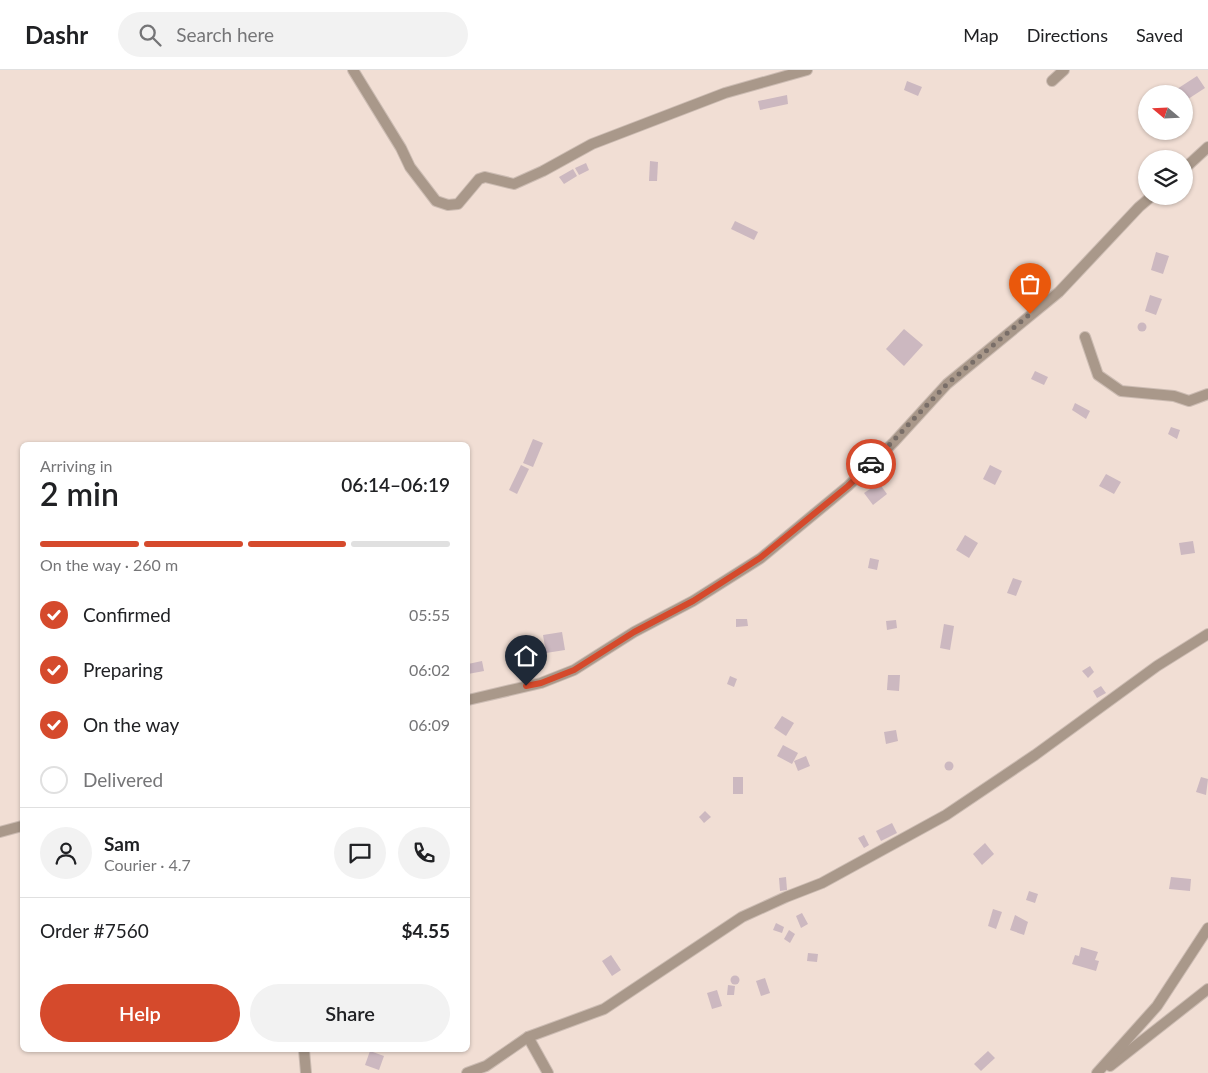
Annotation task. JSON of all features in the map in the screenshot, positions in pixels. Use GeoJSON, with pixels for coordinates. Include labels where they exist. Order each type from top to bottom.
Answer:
{"type":"FeatureCollection","features":[{"type":"Feature","properties":{"kind":"street"},"geometry":{"type":"LineString","coordinates":[[353,70],[401,148],[410,167],[436,201],[448,205],[458,204],[479,179],[485,178],[514,184],[544,171],[592,144],[725,92],[807,70]]}},
{"type":"Feature","properties":{"kind":"street"},"geometry":{"type":"LineString","coordinates":[[1052,81],[1064,70]]}},
{"type":"Feature","properties":{"kind":"street"},"geometry":{"type":"LineString","coordinates":[[1193,161],[1208,147]]}},
{"type":"Feature","properties":{"kind":"street"},"geometry":{"type":"LineString","coordinates":[[470,700],[541,683],[574,670],[634,632],[693,601],[760,558],[848,486],[894,442],[947,384],[1059,292],[1141,205]]}},
{"type":"Feature","properties":{"kind":"street"},"geometry":{"type":"LineString","coordinates":[[1085,337],[1098,375],[1121,391],[1148,392],[1188,401],[1208,394]]}},
{"type":"Feature","properties":{"kind":"street"},"geometry":{"type":"LineString","coordinates":[[467,1073],[486,1066],[528,1037],[604,1009],[742,917],[822,883],[946,815],[1035,755],[1157,666],[1208,634]]}},
{"type":"Feature","properties":{"kind":"street"},"geometry":{"type":"LineString","coordinates":[[0,832],[20,827]]}},
{"type":"Feature","properties":{"kind":"street"},"geometry":{"type":"LineString","coordinates":[[1099,1073],[1157,1006],[1208,928]]}},
{"type":"Feature","properties":{"kind":"street"},"geometry":{"type":"LineString","coordinates":[[1099,1073],[1208,989]]}},
{"type":"Feature","properties":{"kind":"street"},"geometry":{"type":"LineString","coordinates":[[528,1037],[548,1073]]}},
{"type":"Feature","properties":{"kind":"street"},"geometry":{"type":"LineString","coordinates":[[304,1052],[306,1073]]}},
{"type":"Feature","properties":{"kind":"building"},"geometry":{"type":"Polygon","coordinates":[[[1197,76],[1205,88],[1193,96],[1193,85],[1183,85],[1197,76]]]}},
{"type":"Feature","properties":{"kind":"building"},"geometry":{"type":"Polygon","coordinates":[[[907,81],[922,87],[918,96],[904,90],[907,81]]]}},
{"type":"Feature","properties":{"kind":"building"},"geometry":{"type":"Polygon","coordinates":[[[787,95],[788,104],[760,110],[758,101],[787,95]]]}},
{"type":"Feature","properties":{"kind":"building"},"geometry":{"type":"Polygon","coordinates":[[[650,161],[658,162],[657,181],[649,181],[650,161]]]}},
{"type":"Feature","properties":{"kind":"building"},"geometry":{"type":"Polygon","coordinates":[[[586,163],[589,170],[579,175],[575,168],[586,163]]]}},
{"type":"Feature","properties":{"kind":"building"},"geometry":{"type":"Polygon","coordinates":[[[573,169],[577,176],[564,184],[559,177],[573,169]]]}},
{"type":"Feature","properties":{"kind":"building"},"geometry":{"type":"Polygon","coordinates":[[[735,221],[758,232],[754,240],[731,229],[735,221]]]}},
{"type":"Feature","properties":{"kind":"building"},"geometry":{"type":"Polygon","coordinates":[[[1156,252],[1169,256],[1163,274],[1151,270],[1156,252]]]}},
{"type":"Feature","properties":{"kind":"building"},"geometry":{"type":"Polygon","coordinates":[[[1150,295],[1162,299],[1156,315],[1145,311],[1150,295]]]}},
{"type":"Feature","properties":{"kind":"building"},"geometry":{"type":"Polygon","coordinates":[[[1142,322],[1147,327],[1142,332],[1137,327],[1142,322]]]}},
{"type":"Feature","properties":{"kind":"building"},"geometry":{"type":"Polygon","coordinates":[[[904,329],[923,345],[904,366],[886,349],[904,329]]]}},
{"type":"Feature","properties":{"kind":"building"},"geometry":{"type":"Polygon","coordinates":[[[1035,371],[1048,377],[1044,385],[1031,379],[1035,371]]]}},
{"type":"Feature","properties":{"kind":"building"},"geometry":{"type":"Polygon","coordinates":[[[1075,403],[1090,411],[1086,419],[1072,410],[1075,403]]]}},
{"type":"Feature","properties":{"kind":"building"},"geometry":{"type":"Polygon","coordinates":[[[1171,427],[1180,430],[1177,439],[1168,434],[1171,427]]]}},
{"type":"Feature","properties":{"kind":"building"},"geometry":{"type":"Polygon","coordinates":[[[533,439],[543,443],[533,467],[523,463],[533,439]]]}},
{"type":"Feature","properties":{"kind":"building"},"geometry":{"type":"Polygon","coordinates":[[[864,448],[868,452],[864,456],[860,452],[864,448]]]}},
{"type":"Feature","properties":{"kind":"building"},"geometry":{"type":"Polygon","coordinates":[[[521,465],[529,469],[517,494],[509,490],[521,465]]]}},
{"type":"Feature","properties":{"kind":"building"},"geometry":{"type":"Polygon","coordinates":[[[990,465],[1002,471],[995,485],[983,479],[990,465]]]}},
{"type":"Feature","properties":{"kind":"building"},"geometry":{"type":"Polygon","coordinates":[[[1106,474],[1121,482],[1114,494],[1099,486],[1106,474]]]}},
{"type":"Feature","properties":{"kind":"building"},"geometry":{"type":"Polygon","coordinates":[[[879,483],[887,494],[873,505],[864,493],[879,483]]]}},
{"type":"Feature","properties":{"kind":"building"},"geometry":{"type":"Polygon","coordinates":[[[965,535],[978,543],[969,558],[956,550],[965,535]]]}},
{"type":"Feature","properties":{"kind":"building"},"geometry":{"type":"Polygon","coordinates":[[[1193,541],[1195,553],[1181,555],[1179,543],[1193,541]]]}},
{"type":"Feature","properties":{"kind":"building"},"geometry":{"type":"Polygon","coordinates":[[[870,558],[879,560],[877,570],[868,568],[870,558]]]}},
{"type":"Feature","properties":{"kind":"building"},"geometry":{"type":"Polygon","coordinates":[[[1013,578],[1022,581],[1016,596],[1007,593],[1013,578]]]}},
{"type":"Feature","properties":{"kind":"building"},"geometry":{"type":"Polygon","coordinates":[[[736,619],[747,619],[748,626],[736,627],[736,619]]]}},
{"type":"Feature","properties":{"kind":"building"},"geometry":{"type":"Polygon","coordinates":[[[896,620],[897,628],[887,630],[886,621],[896,620]]]}},
{"type":"Feature","properties":{"kind":"building"},"geometry":{"type":"Polygon","coordinates":[[[944,624],[954,626],[950,650],[940,648],[944,624]]]}},
{"type":"Feature","properties":{"kind":"building"},"geometry":{"type":"Polygon","coordinates":[[[562,632],[565,650],[546,653],[543,635],[562,632]]]}},
{"type":"Feature","properties":{"kind":"building"},"geometry":{"type":"Polygon","coordinates":[[[482,661],[484,671],[470,674],[470,664],[482,661]]]}},
{"type":"Feature","properties":{"kind":"building"},"geometry":{"type":"Polygon","coordinates":[[[1090,666],[1094,672],[1088,678],[1082,671],[1090,666]]]}},
{"type":"Feature","properties":{"kind":"building"},"geometry":{"type":"Polygon","coordinates":[[[888,675],[900,675],[899,691],[887,690],[888,675]]]}},
{"type":"Feature","properties":{"kind":"building"},"geometry":{"type":"Polygon","coordinates":[[[730,676],[737,679],[734,687],[727,684],[730,676]]]}},
{"type":"Feature","properties":{"kind":"building"},"geometry":{"type":"Polygon","coordinates":[[[1101,686],[1106,693],[1097,698],[1093,691],[1101,686]]]}},
{"type":"Feature","properties":{"kind":"building"},"geometry":{"type":"Polygon","coordinates":[[[782,716],[794,723],[786,736],[774,728],[782,716]]]}},
{"type":"Feature","properties":{"kind":"building"},"geometry":{"type":"Polygon","coordinates":[[[896,730],[898,741],[886,744],[884,732],[896,730]]]}},
{"type":"Feature","properties":{"kind":"building"},"geometry":{"type":"Polygon","coordinates":[[[783,745],[798,753],[792,764],[777,756],[783,745]]]}},
{"type":"Feature","properties":{"kind":"building"},"geometry":{"type":"Polygon","coordinates":[[[806,756],[810,766],[798,771],[794,761],[806,756]]]}},
{"type":"Feature","properties":{"kind":"building"},"geometry":{"type":"Polygon","coordinates":[[[949,761],[954,766],[949,771],[944,766],[949,761]]]}},
{"type":"Feature","properties":{"kind":"building"},"geometry":{"type":"Polygon","coordinates":[[[733,777],[743,777],[743,794],[733,794],[733,777]]]}},
{"type":"Feature","properties":{"kind":"building"},"geometry":{"type":"Polygon","coordinates":[[[1201,777],[1208,779],[1206,795],[1196,792],[1201,777]]]}},
{"type":"Feature","properties":{"kind":"building"},"geometry":{"type":"Polygon","coordinates":[[[705,811],[711,817],[704,823],[699,817],[705,811]]]}},
{"type":"Feature","properties":{"kind":"building"},"geometry":{"type":"Polygon","coordinates":[[[892,823],[897,833],[881,841],[876,831],[892,823]]]}},
{"type":"Feature","properties":{"kind":"building"},"geometry":{"type":"Polygon","coordinates":[[[864,835],[869,845],[864,848],[858,838],[864,835]]]}},
{"type":"Feature","properties":{"kind":"building"},"geometry":{"type":"Polygon","coordinates":[[[985,843],[994,854],[982,865],[973,854],[985,843]]]}},
{"type":"Feature","properties":{"kind":"building"},"geometry":{"type":"Polygon","coordinates":[[[786,877],[787,890],[780,891],[779,878],[786,877]]]}},
{"type":"Feature","properties":{"kind":"building"},"geometry":{"type":"Polygon","coordinates":[[[1171,877],[1191,879],[1190,891],[1169,889],[1171,877]]]}},
{"type":"Feature","properties":{"kind":"building"},"geometry":{"type":"Polygon","coordinates":[[[1029,891],[1038,894],[1035,903],[1026,900],[1029,891]]]}},
{"type":"Feature","properties":{"kind":"building"},"geometry":{"type":"Polygon","coordinates":[[[993,909],[1002,912],[996,929],[988,926],[993,909]]]}},
{"type":"Feature","properties":{"kind":"building"},"geometry":{"type":"Polygon","coordinates":[[[802,913],[808,924],[801,928],[796,916],[802,913]]]}},
{"type":"Feature","properties":{"kind":"building"},"geometry":{"type":"Polygon","coordinates":[[[1015,915],[1028,922],[1024,935],[1010,930],[1015,915]]]}},
{"type":"Feature","properties":{"kind":"building"},"geometry":{"type":"Polygon","coordinates":[[[776,923],[784,927],[782,933],[773,930],[776,923]]]}},
{"type":"Feature","properties":{"kind":"building"},"geometry":{"type":"Polygon","coordinates":[[[789,930],[795,934],[790,943],[784,939],[789,930]]]}},
{"type":"Feature","properties":{"kind":"building"},"geometry":{"type":"Polygon","coordinates":[[[1081,947],[1098,952],[1095,960],[1099,961],[1096,971],[1072,964],[1075,955],[1079,956],[1081,947]]]}},
{"type":"Feature","properties":{"kind":"building"},"geometry":{"type":"Polygon","coordinates":[[[808,953],[818,954],[817,962],[807,961],[808,953]]]}},
{"type":"Feature","properties":{"kind":"building"},"geometry":{"type":"Polygon","coordinates":[[[611,955],[621,970],[612,976],[602,961],[611,955]]]}},
{"type":"Feature","properties":{"kind":"building"},"geometry":{"type":"Polygon","coordinates":[[[735,975],[740,980],[735,985],[730,980],[735,975]]]}},
{"type":"Feature","properties":{"kind":"building"},"geometry":{"type":"Polygon","coordinates":[[[765,978],[770,993],[761,996],[756,981],[765,978]]]}},
{"type":"Feature","properties":{"kind":"building"},"geometry":{"type":"Polygon","coordinates":[[[728,985],[735,986],[734,995],[727,995],[728,985]]]}},
{"type":"Feature","properties":{"kind":"building"},"geometry":{"type":"Polygon","coordinates":[[[717,990],[722,1006],[712,1009],[707,993],[717,990]]]}},
{"type":"Feature","properties":{"kind":"building"},"geometry":{"type":"Polygon","coordinates":[[[988,1051],[995,1058],[981,1071],[974,1064],[988,1051]]]}},
{"type":"Feature","properties":{"kind":"building"},"geometry":{"type":"Polygon","coordinates":[[[370,1052],[384,1056],[379,1070],[365,1065],[370,1052]]]}},
{"type":"Feature","properties":{"kind":"way so far"},"geometry":{"type":"LineString","coordinates":[[871,464],[894,442],[947,384],[1030,314]]}},
{"type":"Feature","properties":{"kind":"route"},"geometry":{"type":"LineString","coordinates":[[526,686],[541,683],[574,670],[634,632],[693,601],[760,558],[848,486],[871,464]]}}]}
